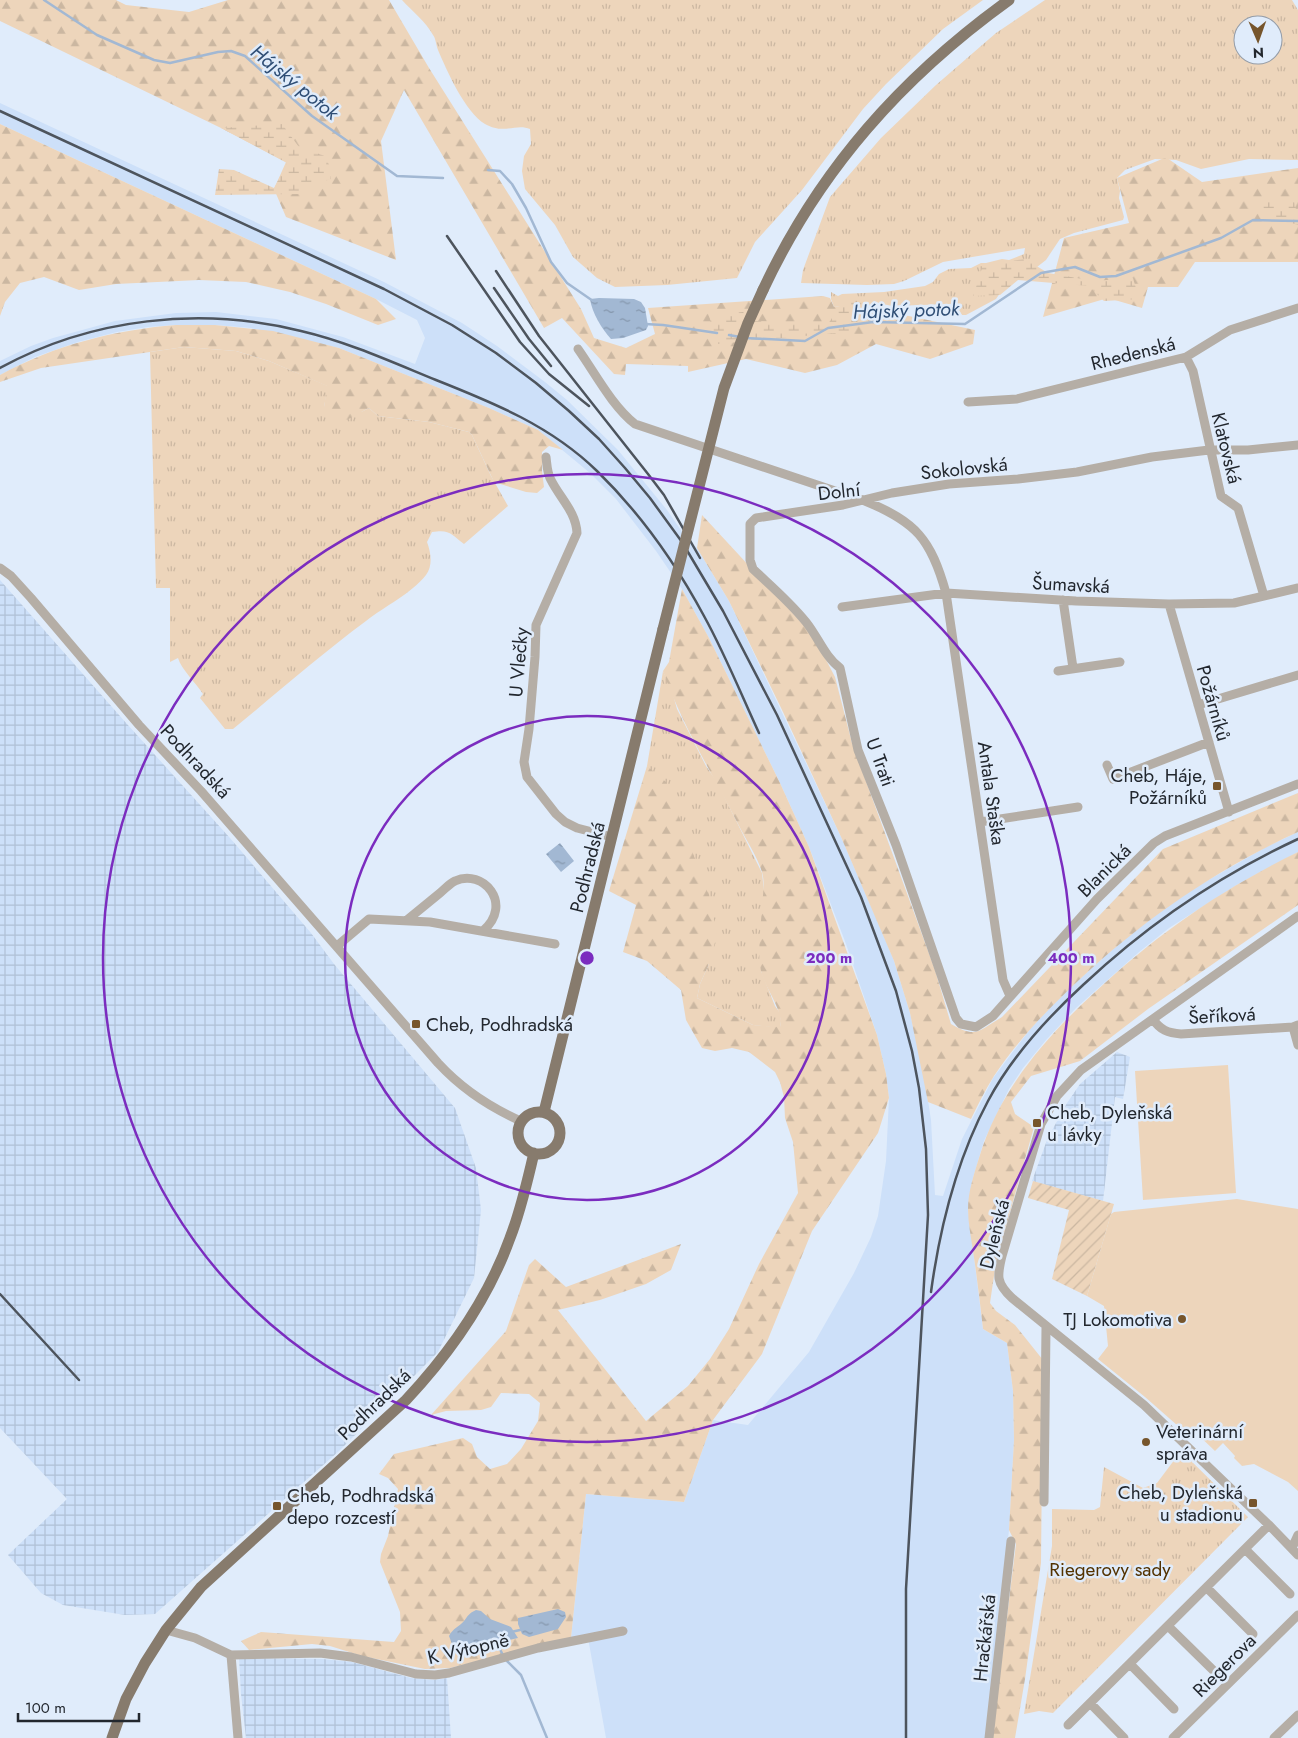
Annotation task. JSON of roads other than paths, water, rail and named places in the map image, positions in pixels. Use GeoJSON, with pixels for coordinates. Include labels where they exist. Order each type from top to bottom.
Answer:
{"type":"FeatureCollection","features":[{"type":"Feature","properties":{"kind":"main road","name":"Podhradská"},"geometry":{"type":"LineString","coordinates":[[544,1112],[663,629],[724,388],[735,355],[763,290],[792,233],[842,160],[891,101],[929,64],[1009,0]]}},
{"type":"Feature","properties":{"kind":"main road"},"geometry":{"type":"LineString","coordinates":[[544,1112],[558,1122],[559,1139],[551,1150],[543,1154],[534,1154],[520,1142],[518,1134],[521,1121],[531,1113],[544,1112]]}},
{"type":"Feature","properties":{"kind":"main road","name":"Podhradská"},"geometry":{"type":"LineString","coordinates":[[112,1738],[116,1723],[137,1676],[166,1630],[200,1587],[406,1400],[455,1342],[485,1293],[501,1259],[521,1204],[534,1154]]}},
{"type":"Feature","properties":{"kind":"street","name":"Rhedenská"},"geometry":{"type":"LineString","coordinates":[[968,402],[1017,399],[1186,357],[1230,330],[1298,308]]}},
{"type":"Feature","properties":{"kind":"street"},"geometry":{"type":"LineString","coordinates":[[578,349],[625,416],[635,424],[865,501]]}},
{"type":"Feature","properties":{"kind":"street","name":"Klatovská"},"geometry":{"type":"LineString","coordinates":[[1186,357],[1192,372],[1221,496],[1238,508],[1264,596]]}},
{"type":"Feature","properties":{"kind":"street","name":"Sokolovská"},"geometry":{"type":"LineString","coordinates":[[865,501],[892,493],[949,484],[1077,472],[1152,457],[1209,450],[1248,450],[1298,445]]}},
{"type":"Feature","properties":{"kind":"street","name":"U Vlečky"},"geometry":{"type":"LineString","coordinates":[[546,457],[551,480],[576,523],[577,533],[536,624],[529,729],[524,762],[527,777],[556,814],[565,822],[577,828],[612,837]]}},
{"type":"Feature","properties":{"kind":"street","name":"Dolní"},"geometry":{"type":"LineString","coordinates":[[750,524],[756,518],[865,501],[890,511],[909,524],[919,534],[935,558],[946,593]]}},
{"type":"Feature","properties":{"kind":"street","name":"U Trati"},"geometry":{"type":"LineString","coordinates":[[750,524],[750,560],[753,569],[797,611],[816,635],[832,662],[840,668],[858,750],[896,844],[956,1018],[961,1024],[968,1026]]}},
{"type":"Feature","properties":{"kind":"street","name":"Podhradská"},"geometry":{"type":"LineString","coordinates":[[0,568],[11,576],[31,598],[139,725],[207,798],[451,1076],[482,1101],[521,1121]]}},
{"type":"Feature","properties":{"kind":"street","name":"Šumavská"},"geometry":{"type":"LineString","coordinates":[[842,607],[946,593],[1168,604],[1234,603],[1298,588]]}},
{"type":"Feature","properties":{"kind":"street","name":"Antala Staška"},"geometry":{"type":"LineString","coordinates":[[946,593],[1003,980],[1010,996]]}},
{"type":"Feature","properties":{"kind":"street"},"geometry":{"type":"LineString","coordinates":[[1063,600],[1073,668]]}},
{"type":"Feature","properties":{"kind":"street","name":"Požárníků"},"geometry":{"type":"LineString","coordinates":[[1168,604],[1229,812]]}},
{"type":"Feature","properties":{"kind":"street"},"geometry":{"type":"LineString","coordinates":[[1058,671],[1120,662]]}},
{"type":"Feature","properties":{"kind":"street"},"geometry":{"type":"LineString","coordinates":[[1198,705],[1298,675]]}},
{"type":"Feature","properties":{"kind":"street"},"geometry":{"type":"LineString","coordinates":[[1107,765],[1113,779],[1209,742]]}},
{"type":"Feature","properties":{"kind":"street","name":"Blanická"},"geometry":{"type":"LineString","coordinates":[[968,1026],[976,1027],[985,1023],[993,1016],[1097,899],[1154,843],[1165,836],[1298,784]]}},
{"type":"Feature","properties":{"kind":"street"},"geometry":{"type":"LineString","coordinates":[[980,822],[1078,807]]}},
{"type":"Feature","properties":{"kind":"street"},"geometry":{"type":"LineString","coordinates":[[407,920],[454,881],[464,878],[474,879],[489,889],[497,902],[497,910],[493,920],[483,931]]}},
{"type":"Feature","properties":{"kind":"street","name":"Dyleňská"},"geometry":{"type":"LineString","coordinates":[[1295,1552],[1144,1405],[1006,1293],[998,1277],[1002,1256],[1041,1124],[1057,1096],[1075,1076],[1298,916]]}},
{"type":"Feature","properties":{"kind":"street"},"geometry":{"type":"LineString","coordinates":[[337,946],[369,919],[430,922],[555,944]]}},
{"type":"Feature","properties":{"kind":"street","name":"Šeříková"},"geometry":{"type":"LineString","coordinates":[[1153,1019],[1164,1030],[1180,1034],[1296,1026]]}},
{"type":"Feature","properties":{"kind":"street"},"geometry":{"type":"LineString","coordinates":[[1296,1026],[1298,1045]]}},
{"type":"Feature","properties":{"kind":"street"},"geometry":{"type":"LineString","coordinates":[[1044,1502],[1046,1327]]}},
{"type":"Feature","properties":{"kind":"street"},"geometry":{"type":"LineString","coordinates":[[1068,1725],[1269,1525]]}},
{"type":"Feature","properties":{"kind":"street"},"geometry":{"type":"LineString","coordinates":[[1295,1552],[1298,1535]]}},
{"type":"Feature","properties":{"kind":"street","name":"Hračkářská"},"geometry":{"type":"LineString","coordinates":[[989,1738],[1011,1541]]}},
{"type":"Feature","properties":{"kind":"street"},"geometry":{"type":"LineString","coordinates":[[1246,1550],[1290,1594]]}},
{"type":"Feature","properties":{"kind":"street","name":"Riegerova"},"geometry":{"type":"LineString","coordinates":[[1207,1588],[1253,1634]]}},
{"type":"Feature","properties":{"kind":"street","name":"Riegerova"},"geometry":{"type":"LineString","coordinates":[[1173,1738],[1298,1615]]}},
{"type":"Feature","properties":{"kind":"street","name":"Riegerova"},"geometry":{"type":"LineString","coordinates":[[1168,1626],[1216,1673]]}},
{"type":"Feature","properties":{"kind":"street"},"geometry":{"type":"LineString","coordinates":[[166,1630],[196,1638],[231,1655],[238,1738]]}},
{"type":"Feature","properties":{"kind":"street","name":"K Výtopně"},"geometry":{"type":"LineString","coordinates":[[231,1655],[320,1653],[351,1657],[416,1674],[435,1675],[449,1673],[538,1648],[623,1631]]}},
{"type":"Feature","properties":{"kind":"street","name":"Riegerova"},"geometry":{"type":"LineString","coordinates":[[1130,1664],[1174,1709]]}},
{"type":"Feature","properties":{"kind":"street"},"geometry":{"type":"LineString","coordinates":[[1090,1704],[1124,1738]]}},
{"type":"Feature","properties":{"kind":"street"},"geometry":{"type":"LineString","coordinates":[[1274,1738],[1298,1714]]}},
{"type":"Feature","properties":{"kind":"water"},"geometry":{"type":"Polygon","coordinates":[[[590,299],[634,299],[641,302],[645,308],[648,326],[646,330],[623,338],[611,339],[598,320],[591,304],[590,299]]]}},
{"type":"Feature","properties":{"kind":"water"},"geometry":{"type":"Polygon","coordinates":[[[560,843],[574,861],[561,872],[546,854],[560,843]]]}},
{"type":"Feature","properties":{"kind":"water"},"geometry":{"type":"Polygon","coordinates":[[[558,1609],[565,1612],[566,1617],[558,1629],[529,1637],[522,1634],[518,1618],[558,1609]]]}},
{"type":"Feature","properties":{"kind":"water"},"geometry":{"type":"Polygon","coordinates":[[[476,1610],[481,1611],[490,1619],[511,1627],[518,1638],[463,1650],[461,1647],[452,1644],[449,1636],[451,1633],[470,1613],[476,1610]]]}},
{"type":"Feature","properties":{"kind":"waterway","name":"Hájský potok"},"geometry":{"type":"LineString","coordinates":[[44,0],[97,35],[154,60],[170,63],[218,52],[231,51],[245,56],[312,116],[397,176],[443,178]]}},
{"type":"Feature","properties":{"kind":"waterway","name":"Hájský potok"},"geometry":{"type":"LineString","coordinates":[[488,170],[500,171],[512,184],[526,208],[551,262],[567,283],[593,301]]}},
{"type":"Feature","properties":{"kind":"waterway","name":"Hájský potok"},"geometry":{"type":"LineString","coordinates":[[745,338],[805,341],[828,328],[873,322],[965,324],[1041,273],[1075,267],[1100,277],[1116,276],[1221,238],[1253,220],[1298,221]]}},
{"type":"Feature","properties":{"kind":"waterway","name":"Hájský potok"},"geometry":{"type":"LineString","coordinates":[[645,324],[717,333]]}},
{"type":"Feature","properties":{"kind":"waterway","name":"Hájský potok"},"geometry":{"type":"LineString","coordinates":[[729,335],[740,337]]}},
{"type":"Feature","properties":{"kind":"waterway"},"geometry":{"type":"LineString","coordinates":[[511,1632],[520,1630]]}},
{"type":"Feature","properties":{"kind":"waterway"},"geometry":{"type":"LineString","coordinates":[[497,1640],[496,1642],[503,1655]]}},
{"type":"Feature","properties":{"kind":"waterway"},"geometry":{"type":"LineString","coordinates":[[506,1660],[521,1675],[547,1738]]}},
{"type":"Feature","properties":{"kind":"railway"},"geometry":{"type":"LineString","coordinates":[[0,111],[384,289],[452,325],[496,353],[569,411],[599,439],[625,468],[682,542],[723,611],[777,715],[861,897],[896,991],[912,1051],[919,1088],[926,1149],[928,1215],[906,1589],[906,1738]]}},
{"type":"Feature","properties":{"kind":"railway"},"geometry":{"type":"LineString","coordinates":[[447,236],[520,342],[549,374],[589,406]]}},
{"type":"Feature","properties":{"kind":"railway"},"geometry":{"type":"LineString","coordinates":[[496,271],[539,336],[664,495],[700,558]]}},
{"type":"Feature","properties":{"kind":"railway"},"geometry":{"type":"LineString","coordinates":[[494,288],[529,339],[551,366]]}},
{"type":"Feature","properties":{"kind":"railway"},"geometry":{"type":"LineString","coordinates":[[0,368],[35,351],[71,338],[109,328],[147,321],[225,319],[263,323],[336,341],[386,359],[521,417],[561,441],[597,471],[628,504],[656,539],[712,630],[759,733]]}},
{"type":"Feature","properties":{"kind":"railway"},"geometry":{"type":"LineString","coordinates":[[931,1292],[939,1243],[958,1170],[988,1101],[997,1084],[1019,1053],[1056,1011],[1083,985],[1158,922],[1184,903],[1240,869],[1298,839]]}},
{"type":"Feature","properties":{"kind":"railway"},"geometry":{"type":"LineString","coordinates":[[0,1294],[79,1380]]}},
{"type":"Feature","properties":{"kind":"place","name":"Cheb, Háje, Požárníků"},"geometry":{"type":"Point","coordinates":[1217,786]}},
{"type":"Feature","properties":{"kind":"place","name":"Cheb, Podhradská"},"geometry":{"type":"Point","coordinates":[416,1024]}},
{"type":"Feature","properties":{"kind":"place","name":"Cheb, Dyleňská u lávky"},"geometry":{"type":"Point","coordinates":[1037,1123]}},
{"type":"Feature","properties":{"kind":"place","name":"TJ Lokomotiva"},"geometry":{"type":"Point","coordinates":[1182,1319]}},
{"type":"Feature","properties":{"kind":"place","name":"Veterinární správa"},"geometry":{"type":"Point","coordinates":[1146,1442]}},
{"type":"Feature","properties":{"kind":"place","name":"Cheb, Dyleňská u stadionu"},"geometry":{"type":"Point","coordinates":[1253,1503]}},
{"type":"Feature","properties":{"kind":"place","name":"Cheb, Podhradská depo rozcestí"},"geometry":{"type":"Point","coordinates":[277,1506]}},
{"type":"Feature","properties":{"kind":"park label","name":"Riegerovy sady"},"geometry":{"type":"Point","coordinates":[1110,1569]}}]}
